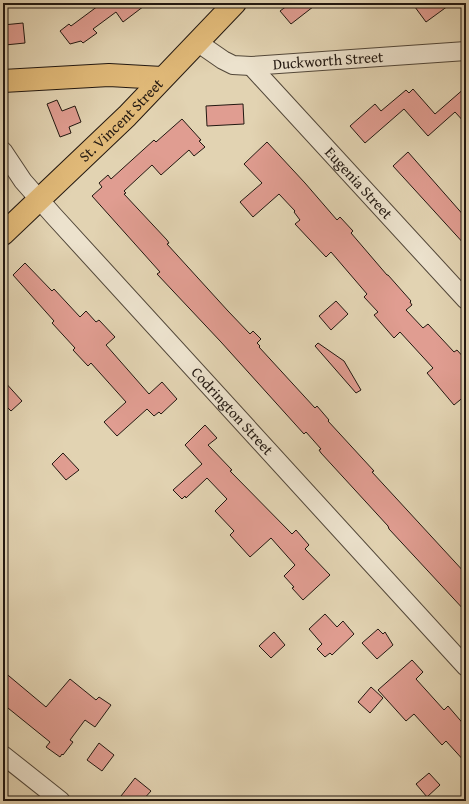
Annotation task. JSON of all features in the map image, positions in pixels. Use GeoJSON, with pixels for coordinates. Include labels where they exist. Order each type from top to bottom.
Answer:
{"type":"FeatureCollection","features":[{"type":"Feature","properties":{"kind":"main road","name":"St. Vincent Street"},"geometry":{"type":"LineString","coordinates":[[3,234],[127,116],[235,3]]}},
{"type":"Feature","properties":{"kind":"main road"},"geometry":{"type":"LineString","coordinates":[[3,81],[109,75],[162,78]]}},
{"type":"Feature","properties":{"kind":"street","name":"Duckworth Street"},"geometry":{"type":"LineString","coordinates":[[197,42],[233,65],[251,66],[466,51]]}},
{"type":"Feature","properties":{"kind":"street","name":"Eugenia Street"},"geometry":{"type":"LineString","coordinates":[[251,66],[466,300]]}},
{"type":"Feature","properties":{"kind":"street","name":"Codrington Street"},"geometry":{"type":"LineString","coordinates":[[3,151],[23,182],[39,200],[466,667]]}},
{"type":"Feature","properties":{"kind":"street"},"geometry":{"type":"LineString","coordinates":[[3,755],[61,801]]}},
{"type":"Feature","properties":{"kind":"building"},"geometry":{"type":"Polygon","coordinates":[[[102,3],[148,3],[123,22],[116,12],[93,29],[97,33],[83,43],[81,41],[70,44],[60,31],[69,24],[71,26],[102,3]]]}},
{"type":"Feature","properties":{"kind":"building"},"geometry":{"type":"Polygon","coordinates":[[[291,3],[318,3],[291,24],[280,11],[291,3]]]}},
{"type":"Feature","properties":{"kind":"building"},"geometry":{"type":"Polygon","coordinates":[[[412,3],[452,3],[426,22],[412,3]]]}},
{"type":"Feature","properties":{"kind":"building"},"geometry":{"type":"Polygon","coordinates":[[[23,23],[25,43],[5,45],[3,25],[23,23]]]}},
{"type":"Feature","properties":{"kind":"building"},"geometry":{"type":"Polygon","coordinates":[[[466,87],[466,124],[455,112],[428,136],[404,109],[365,143],[350,126],[375,104],[381,111],[406,90],[409,93],[413,89],[435,114],[466,87]]]}},
{"type":"Feature","properties":{"kind":"building"},"geometry":{"type":"Polygon","coordinates":[[[57,100],[62,111],[75,106],[81,122],[69,127],[71,133],[60,137],[47,104],[57,100]]]}},
{"type":"Feature","properties":{"kind":"building"},"geometry":{"type":"Polygon","coordinates":[[[243,104],[244,124],[207,126],[206,106],[243,104]]]}},
{"type":"Feature","properties":{"kind":"building"},"geometry":{"type":"Polygon","coordinates":[[[182,119],[201,140],[199,141],[205,147],[194,156],[189,150],[161,175],[152,165],[124,191],[126,193],[124,194],[167,240],[169,243],[167,244],[228,311],[250,334],[253,331],[261,339],[257,343],[260,346],[259,347],[315,408],[317,406],[329,420],[328,421],[374,471],[372,472],[466,574],[466,612],[321,453],[319,450],[321,449],[306,432],[304,434],[157,274],[160,272],[92,196],[102,187],[99,183],[108,175],[111,179],[154,140],[156,142],[182,119]]]}},
{"type":"Feature","properties":{"kind":"building"},"geometry":{"type":"Polygon","coordinates":[[[267,142],[337,220],[340,217],[353,231],[351,233],[411,301],[410,302],[412,305],[406,310],[423,328],[428,324],[454,352],[457,350],[466,360],[466,395],[454,405],[427,373],[433,368],[400,332],[394,338],[374,315],[378,312],[364,297],[367,294],[331,252],[326,257],[295,224],[300,220],[294,212],[295,211],[279,194],[253,217],[240,202],[262,183],[244,164],[267,142]]]}},
{"type":"Feature","properties":{"kind":"building"},"geometry":{"type":"Polygon","coordinates":[[[408,152],[466,218],[466,246],[393,166],[408,152]]]}},
{"type":"Feature","properties":{"kind":"building"},"geometry":{"type":"Polygon","coordinates":[[[25,263],[52,291],[54,289],[80,317],[86,311],[96,322],[99,320],[115,337],[106,345],[149,394],[162,382],[177,399],[161,414],[159,412],[154,416],[147,409],[117,436],[104,422],[126,402],[91,363],[88,366],[73,350],[75,348],[52,323],[54,321],[13,275],[25,263]]]}},
{"type":"Feature","properties":{"kind":"building"},"geometry":{"type":"Polygon","coordinates":[[[336,301],[348,314],[331,330],[319,316],[336,301]]]}},
{"type":"Feature","properties":{"kind":"building"},"geometry":{"type":"Polygon","coordinates":[[[318,343],[344,361],[361,390],[356,393],[315,346],[318,343]]]}},
{"type":"Feature","properties":{"kind":"building"},"geometry":{"type":"Polygon","coordinates":[[[3,380],[22,401],[11,411],[3,403],[3,380]]]}},
{"type":"Feature","properties":{"kind":"building"},"geometry":{"type":"Polygon","coordinates":[[[205,425],[217,438],[208,445],[232,470],[230,471],[292,534],[296,530],[309,545],[305,549],[330,575],[303,600],[284,576],[295,565],[271,538],[250,557],[230,535],[234,531],[215,511],[227,499],[207,478],[186,498],[185,496],[182,499],[173,490],[202,464],[185,445],[205,425]]]}},
{"type":"Feature","properties":{"kind":"building"},"geometry":{"type":"Polygon","coordinates":[[[63,453],[79,470],[66,480],[52,464],[63,453]]]}},
{"type":"Feature","properties":{"kind":"building"},"geometry":{"type":"Polygon","coordinates":[[[325,614],[337,627],[343,621],[354,634],[332,655],[330,653],[325,657],[317,649],[322,644],[309,629],[325,614]]]}},
{"type":"Feature","properties":{"kind":"building"},"geometry":{"type":"Polygon","coordinates":[[[378,629],[383,634],[385,632],[393,645],[377,659],[362,643],[378,629]]]}},
{"type":"Feature","properties":{"kind":"building"},"geometry":{"type":"Polygon","coordinates":[[[274,632],[285,645],[271,658],[259,646],[274,632]]]}},
{"type":"Feature","properties":{"kind":"building"},"geometry":{"type":"Polygon","coordinates":[[[412,660],[423,672],[416,679],[444,710],[448,706],[466,727],[466,763],[446,741],[442,745],[414,714],[406,721],[378,690],[412,660]]]}},
{"type":"Feature","properties":{"kind":"building"},"geometry":{"type":"Polygon","coordinates":[[[3,671],[46,707],[70,679],[96,700],[99,697],[111,705],[95,727],[85,720],[70,740],[73,742],[60,757],[46,747],[50,742],[3,704],[3,671]]]}},
{"type":"Feature","properties":{"kind":"building"},"geometry":{"type":"Polygon","coordinates":[[[371,687],[383,698],[370,713],[358,702],[371,687]]]}},
{"type":"Feature","properties":{"kind":"building"},"geometry":{"type":"Polygon","coordinates":[[[99,743],[114,755],[102,771],[87,760],[99,743]]]}},
{"type":"Feature","properties":{"kind":"building"},"geometry":{"type":"Polygon","coordinates":[[[429,773],[440,785],[427,797],[416,784],[429,773]]]}},
{"type":"Feature","properties":{"kind":"building"},"geometry":{"type":"Polygon","coordinates":[[[135,778],[151,791],[142,801],[127,801],[121,796],[135,778]]]}}]}
